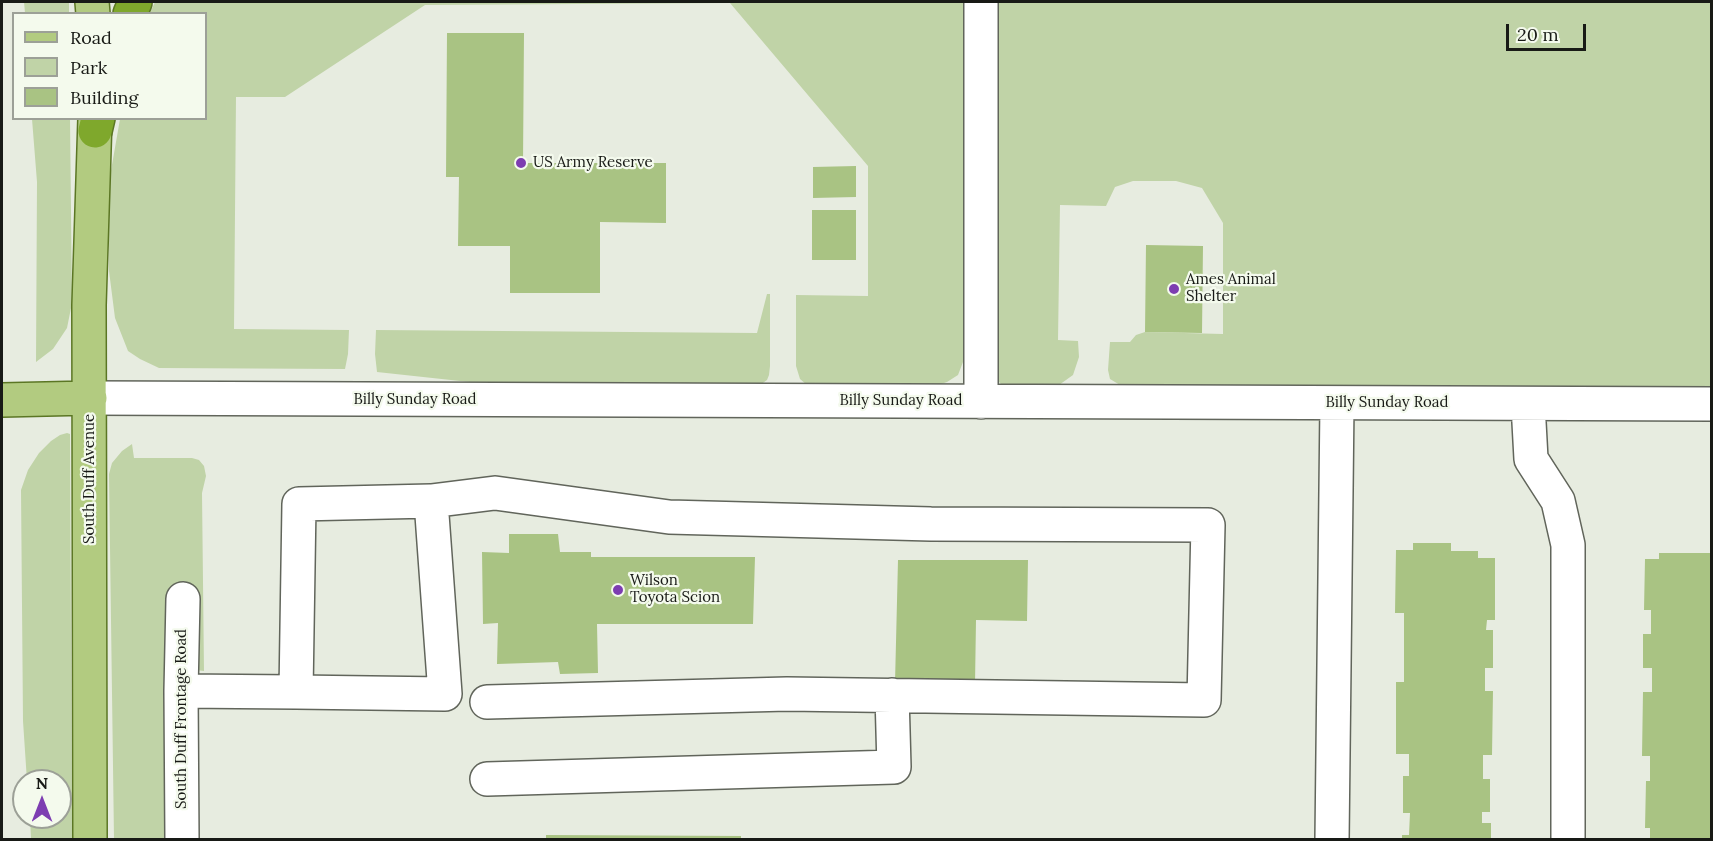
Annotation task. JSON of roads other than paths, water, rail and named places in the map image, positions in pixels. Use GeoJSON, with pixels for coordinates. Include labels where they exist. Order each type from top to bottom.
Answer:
{"type":"FeatureCollection","features":[{"type":"Feature","properties":{"kind":"main road","name":"South Duff Avenue"},"geometry":{"type":"LineString","coordinates":[[90,840],[89,305],[96,123]]}},
{"type":"Feature","properties":{"kind":"main road"},"geometry":{"type":"LineString","coordinates":[[2,400],[90,398]]}},
{"type":"Feature","properties":{"kind":"street"},"geometry":{"type":"LineString","coordinates":[[981,2],[981,402]]}},
{"type":"Feature","properties":{"kind":"street","name":"Billy Sunday Road"},"geometry":{"type":"LineString","coordinates":[[90,398],[1712,404]]}},
{"type":"Feature","properties":{"kind":"street"},"geometry":{"type":"LineString","coordinates":[[1332,840],[1337,403]]}},
{"type":"Feature","properties":{"kind":"street"},"geometry":{"type":"LineString","coordinates":[[1528,404],[1531,459],[1558,501],[1568,545],[1568,840]]}},
{"type":"Feature","properties":{"kind":"street"},"geometry":{"type":"LineString","coordinates":[[296,692],[299,504],[431,501],[495,493],[669,517],[931,524],[1208,525],[1204,700],[787,694],[487,702]]}},
{"type":"Feature","properties":{"kind":"street"},"geometry":{"type":"LineString","coordinates":[[181,691],[446,693],[431,501]]}},
{"type":"Feature","properties":{"kind":"street","name":"South Duff Frontage Road"},"geometry":{"type":"LineString","coordinates":[[182,840],[183,599]]}},
{"type":"Feature","properties":{"kind":"street"},"geometry":{"type":"LineString","coordinates":[[487,779],[894,768],[892,695]]}},
{"type":"Feature","properties":{"kind":"place","name":"US Army Reserve"},"geometry":{"type":"Point","coordinates":[521,163]}},
{"type":"Feature","properties":{"kind":"place","name":"Ames Animal Shelter"},"geometry":{"type":"Point","coordinates":[1174,289]}},
{"type":"Feature","properties":{"kind":"place","name":"Wilson Toyota Scion"},"geometry":{"type":"Point","coordinates":[618,590]}}]}
